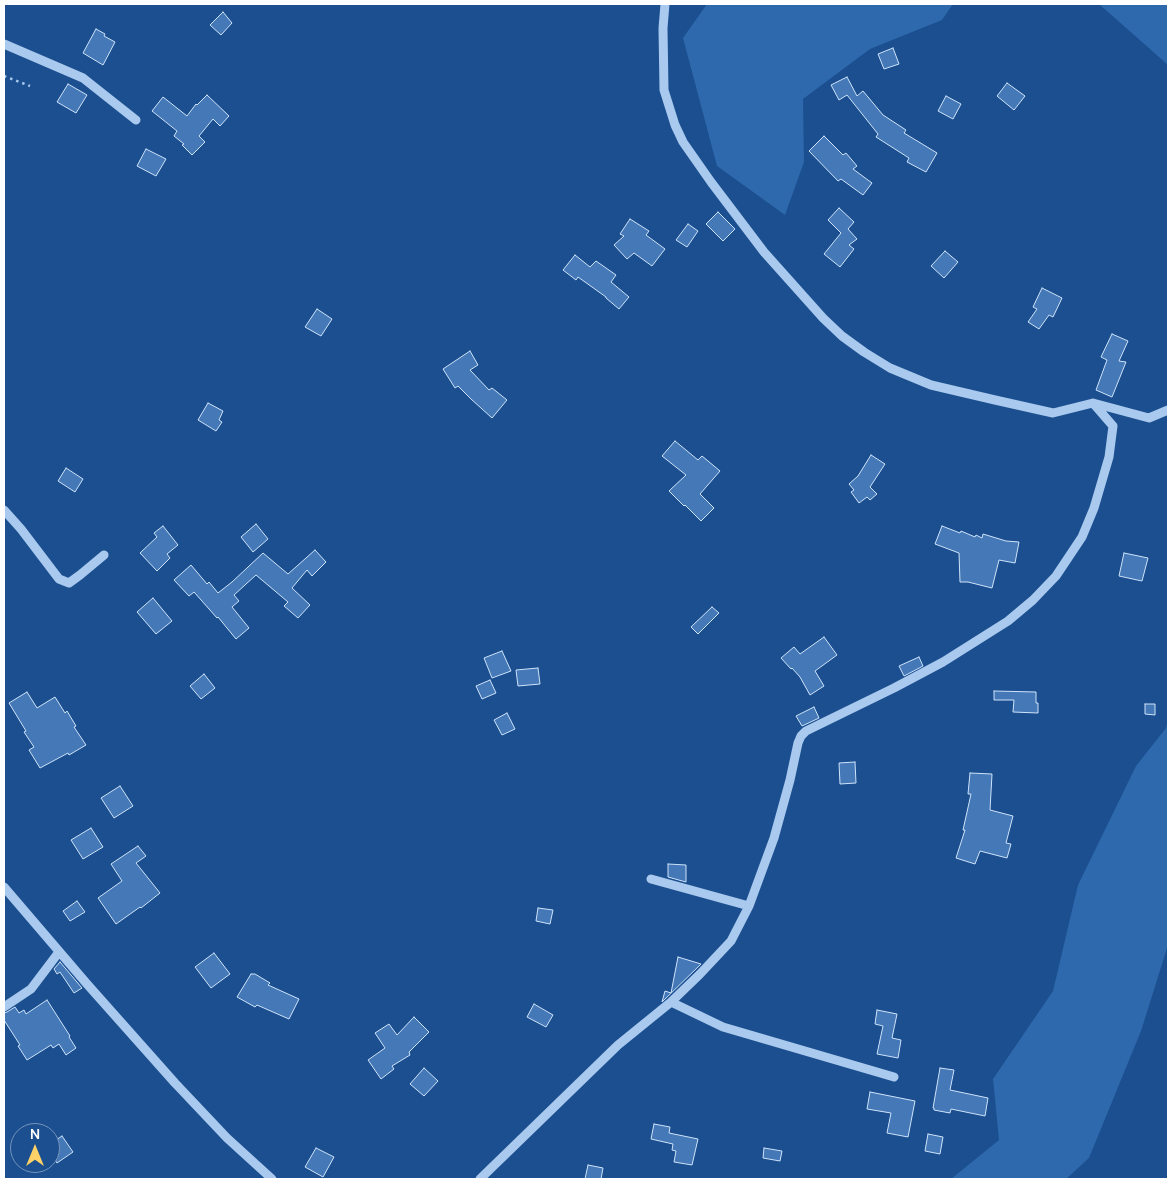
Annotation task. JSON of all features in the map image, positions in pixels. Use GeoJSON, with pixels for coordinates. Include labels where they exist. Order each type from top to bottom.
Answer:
{"type":"FeatureCollection","features":[{"type":"Feature","properties":{"kind":"street"},"geometry":{"type":"LineString","coordinates":[[666,4],[663,28],[664,90],[675,125],[684,142],[711,182],[764,252],[810,304],[842,336],[890,368],[931,385],[995,400],[1053,412],[1093,403],[1149,418],[1168,410]]}},
{"type":"Feature","properties":{"kind":"street"},"geometry":{"type":"LineString","coordinates":[[4,44],[83,78],[136,120]]}},
{"type":"Feature","properties":{"kind":"street"},"geometry":{"type":"LineString","coordinates":[[480,1179],[618,1045],[671,1002],[731,941],[749,906],[774,838],[801,736],[806,731],[943,662],[1008,621],[1033,600],[1056,576],[1082,537],[1094,508],[1109,457],[1113,426],[1093,403]]}},
{"type":"Feature","properties":{"kind":"street"},"geometry":{"type":"LineString","coordinates":[[4,510],[59,579],[69,583],[104,555]]}},
{"type":"Feature","properties":{"kind":"street"},"geometry":{"type":"LineString","coordinates":[[651,879],[749,906]]}},
{"type":"Feature","properties":{"kind":"street"},"geometry":{"type":"LineString","coordinates":[[4,886],[59,952],[175,1083],[227,1138],[272,1179]]}},
{"type":"Feature","properties":{"kind":"street"},"geometry":{"type":"LineString","coordinates":[[4,1007],[31,989],[59,952]]}},
{"type":"Feature","properties":{"kind":"street"},"geometry":{"type":"LineString","coordinates":[[671,1002],[723,1027],[894,1077]]}},
{"type":"Feature","properties":{"kind":"path"},"geometry":{"type":"LineString","coordinates":[[4,76],[30,86]]}},
{"type":"Feature","properties":{"kind":"shaded area"},"geometry":{"type":"Polygon","coordinates":[[[707,4],[953,4],[942,20],[870,49],[803,99],[804,162],[785,215],[717,166],[683,38],[707,4]]]}},
{"type":"Feature","properties":{"kind":"shaded area"},"geometry":{"type":"Polygon","coordinates":[[[1099,4],[1168,4],[1168,65],[1099,4]]]}},
{"type":"Feature","properties":{"kind":"shaded area"},"geometry":{"type":"Polygon","coordinates":[[[1168,720],[1168,945],[1141,1031],[1089,1158],[1066,1179],[951,1179],[999,1140],[993,1079],[1053,991],[1078,885],[1136,766],[1166,728],[1168,720]]]}},
{"type":"Feature","properties":{"kind":"building"},"geometry":{"type":"Polygon","coordinates":[[[223,12],[232,23],[221,35],[210,25],[223,12]]]}},
{"type":"Feature","properties":{"kind":"building"},"geometry":{"type":"Polygon","coordinates":[[[96,29],[115,42],[103,65],[83,53],[96,29]]]}},
{"type":"Feature","properties":{"kind":"building"},"geometry":{"type":"Polygon","coordinates":[[[893,48],[899,64],[884,69],[878,54],[893,48]]]}},
{"type":"Feature","properties":{"kind":"building"},"geometry":{"type":"Polygon","coordinates":[[[847,77],[857,96],[863,91],[883,115],[906,130],[904,133],[937,153],[926,172],[907,162],[909,158],[876,137],[878,134],[847,95],[839,100],[831,85],[847,77]]]}},
{"type":"Feature","properties":{"kind":"building"},"geometry":{"type":"Polygon","coordinates":[[[1007,83],[1025,96],[1014,110],[997,96],[1007,83]]]}},
{"type":"Feature","properties":{"kind":"building"},"geometry":{"type":"Polygon","coordinates":[[[68,84],[87,95],[76,113],[57,102],[68,84]]]}},
{"type":"Feature","properties":{"kind":"building"},"geometry":{"type":"Polygon","coordinates":[[[207,95],[229,116],[220,126],[213,119],[199,136],[205,142],[192,155],[182,145],[184,144],[174,136],[177,131],[152,111],[163,97],[187,116],[196,104],[207,95]]]}},
{"type":"Feature","properties":{"kind":"building"},"geometry":{"type":"Polygon","coordinates":[[[946,96],[961,104],[953,119],[938,111],[946,96]]]}},
{"type":"Feature","properties":{"kind":"building"},"geometry":{"type":"Polygon","coordinates":[[[824,136],[843,155],[846,153],[857,166],[853,169],[872,183],[863,195],[841,179],[838,181],[809,151],[824,136]]]}},
{"type":"Feature","properties":{"kind":"building"},"geometry":{"type":"Polygon","coordinates":[[[146,149],[166,159],[156,176],[137,166],[146,149]]]}},
{"type":"Feature","properties":{"kind":"building"},"geometry":{"type":"Polygon","coordinates":[[[839,208],[854,222],[848,229],[857,239],[849,245],[854,249],[840,267],[824,254],[841,233],[828,220],[839,208]]]}},
{"type":"Feature","properties":{"kind":"building"},"geometry":{"type":"Polygon","coordinates":[[[718,212],[735,229],[723,241],[706,224],[718,212]]]}},
{"type":"Feature","properties":{"kind":"building"},"geometry":{"type":"Polygon","coordinates":[[[630,219],[649,231],[646,235],[665,249],[652,266],[634,253],[627,259],[614,245],[624,236],[620,234],[630,219]]]}},
{"type":"Feature","properties":{"kind":"building"},"geometry":{"type":"Polygon","coordinates":[[[688,224],[698,231],[687,247],[676,240],[688,224]]]}},
{"type":"Feature","properties":{"kind":"building"},"geometry":{"type":"Polygon","coordinates":[[[945,251],[958,262],[944,278],[931,266],[945,251]]]}},
{"type":"Feature","properties":{"kind":"building"},"geometry":{"type":"Polygon","coordinates":[[[575,255],[590,267],[596,261],[616,275],[611,282],[629,297],[619,309],[578,277],[576,280],[563,270],[575,255]]]}},
{"type":"Feature","properties":{"kind":"building"},"geometry":{"type":"Polygon","coordinates":[[[1042,288],[1062,298],[1053,317],[1049,315],[1039,329],[1028,322],[1037,309],[1033,307],[1042,288]]]}},
{"type":"Feature","properties":{"kind":"building"},"geometry":{"type":"Polygon","coordinates":[[[317,309],[332,319],[321,336],[305,327],[317,309]]]}},
{"type":"Feature","properties":{"kind":"building"},"geometry":{"type":"Polygon","coordinates":[[[1112,334],[1128,341],[1119,361],[1126,362],[1112,397],[1096,390],[1107,360],[1101,357],[1112,334]]]}},
{"type":"Feature","properties":{"kind":"building"},"geometry":{"type":"Polygon","coordinates":[[[470,351],[478,365],[470,370],[489,390],[492,388],[507,400],[492,418],[458,386],[455,388],[443,369],[470,351]]]}},
{"type":"Feature","properties":{"kind":"building"},"geometry":{"type":"Polygon","coordinates":[[[208,403],[223,411],[219,420],[222,422],[216,431],[198,420],[208,403]]]}},
{"type":"Feature","properties":{"kind":"building"},"geometry":{"type":"Polygon","coordinates":[[[675,441],[698,460],[702,456],[720,471],[700,494],[714,508],[701,521],[669,491],[686,475],[662,456],[675,441]]]}},
{"type":"Feature","properties":{"kind":"building"},"geometry":{"type":"Polygon","coordinates":[[[871,455],[885,464],[870,487],[877,494],[870,500],[867,497],[859,503],[851,492],[854,490],[849,484],[858,476],[871,455]]]}},
{"type":"Feature","properties":{"kind":"building"},"geometry":{"type":"Polygon","coordinates":[[[66,468],[83,479],[75,492],[58,481],[66,468]]]}},
{"type":"Feature","properties":{"kind":"building"},"geometry":{"type":"Polygon","coordinates":[[[256,524],[268,539],[253,552],[241,537],[256,524]]]}},
{"type":"Feature","properties":{"kind":"building"},"geometry":{"type":"Polygon","coordinates":[[[163,526],[178,545],[167,554],[170,558],[157,571],[140,553],[157,537],[154,533],[163,526]]]}},
{"type":"Feature","properties":{"kind":"building"},"geometry":{"type":"Polygon","coordinates":[[[942,526],[975,537],[976,535],[982,538],[983,534],[1006,541],[1019,542],[1015,563],[999,560],[992,588],[960,582],[959,553],[935,544],[942,526]]]}},
{"type":"Feature","properties":{"kind":"building"},"geometry":{"type":"Polygon","coordinates":[[[315,550],[326,562],[312,576],[307,570],[292,588],[310,605],[298,618],[284,606],[288,602],[256,575],[234,595],[239,601],[232,607],[249,628],[236,639],[194,592],[189,596],[174,580],[191,565],[207,584],[209,582],[218,593],[263,553],[288,574],[315,550]]]}},
{"type":"Feature","properties":{"kind":"building"},"geometry":{"type":"Polygon","coordinates":[[[1124,553],[1148,558],[1142,581],[1119,576],[1124,553]]]}},
{"type":"Feature","properties":{"kind":"building"},"geometry":{"type":"Polygon","coordinates":[[[153,598],[172,621],[156,634],[137,612],[153,598]]]}},
{"type":"Feature","properties":{"kind":"building"},"geometry":{"type":"Polygon","coordinates":[[[712,607],[719,613],[698,634],[691,627],[712,607]]]}},
{"type":"Feature","properties":{"kind":"building"},"geometry":{"type":"Polygon","coordinates":[[[824,637],[837,655],[815,671],[824,686],[810,695],[800,677],[781,658],[794,647],[800,654],[824,637]]]}},
{"type":"Feature","properties":{"kind":"building"},"geometry":{"type":"Polygon","coordinates":[[[502,651],[511,671],[492,678],[484,658],[502,651]]]}},
{"type":"Feature","properties":{"kind":"building"},"geometry":{"type":"Polygon","coordinates":[[[919,657],[923,666],[904,676],[899,666],[919,657]]]}},
{"type":"Feature","properties":{"kind":"building"},"geometry":{"type":"Polygon","coordinates":[[[538,668],[540,684],[518,686],[516,670],[538,668]]]}},
{"type":"Feature","properties":{"kind":"building"},"geometry":{"type":"Polygon","coordinates":[[[204,674],[215,688],[201,699],[190,686],[204,674]]]}},
{"type":"Feature","properties":{"kind":"building"},"geometry":{"type":"Polygon","coordinates":[[[490,680],[496,693],[482,699],[476,686],[490,680]]]}},
{"type":"Feature","properties":{"kind":"building"},"geometry":{"type":"Polygon","coordinates":[[[994,691],[1036,692],[1038,713],[1013,712],[1014,700],[994,700],[994,691]]]}},
{"type":"Feature","properties":{"kind":"building"},"geometry":{"type":"Polygon","coordinates":[[[27,692],[37,708],[55,697],[65,713],[67,711],[76,726],[74,727],[86,745],[40,768],[29,750],[34,747],[9,703],[27,692]]]}},
{"type":"Feature","properties":{"kind":"building"},"geometry":{"type":"Polygon","coordinates":[[[1145,704],[1155,704],[1155,715],[1145,714],[1145,704]]]}},
{"type":"Feature","properties":{"kind":"building"},"geometry":{"type":"Polygon","coordinates":[[[814,707],[819,718],[802,726],[796,716],[814,707]]]}},
{"type":"Feature","properties":{"kind":"building"},"geometry":{"type":"Polygon","coordinates":[[[507,713],[515,729],[502,735],[494,720],[507,713]]]}},
{"type":"Feature","properties":{"kind":"building"},"geometry":{"type":"Polygon","coordinates":[[[855,762],[856,783],[840,784],[839,763],[855,762]]]}},
{"type":"Feature","properties":{"kind":"building"},"geometry":{"type":"Polygon","coordinates":[[[970,773],[992,774],[990,810],[1013,816],[1006,843],[1011,844],[1007,858],[980,851],[975,864],[956,858],[965,830],[963,830],[971,794],[968,794],[970,773]]]}},
{"type":"Feature","properties":{"kind":"building"},"geometry":{"type":"Polygon","coordinates":[[[120,786],[133,806],[114,818],[101,798],[120,786]]]}},
{"type":"Feature","properties":{"kind":"building"},"geometry":{"type":"Polygon","coordinates":[[[91,828],[103,847],[83,859],[71,840],[91,828]]]}},
{"type":"Feature","properties":{"kind":"building"},"geometry":{"type":"Polygon","coordinates":[[[138,846],[146,856],[136,863],[160,893],[116,924],[98,898],[122,881],[111,864],[138,846]]]}},
{"type":"Feature","properties":{"kind":"building"},"geometry":{"type":"Polygon","coordinates":[[[668,864],[686,865],[686,882],[668,877],[668,864]]]}},
{"type":"Feature","properties":{"kind":"building"},"geometry":{"type":"Polygon","coordinates":[[[77,901],[85,912],[70,921],[63,911],[77,901]]]}},
{"type":"Feature","properties":{"kind":"building"},"geometry":{"type":"Polygon","coordinates":[[[538,908],[553,910],[550,924],[536,921],[538,908]]]}},
{"type":"Feature","properties":{"kind":"building"},"geometry":{"type":"Polygon","coordinates":[[[214,953],[230,974],[211,988],[195,967],[214,953]]]}},
{"type":"Feature","properties":{"kind":"building"},"geometry":{"type":"Polygon","coordinates":[[[678,957],[701,964],[662,1002],[665,991],[671,993],[678,957]]]}},
{"type":"Feature","properties":{"kind":"building"},"geometry":{"type":"Polygon","coordinates":[[[60,962],[82,988],[74,993],[60,972],[57,974],[54,969],[60,962]]]}},
{"type":"Feature","properties":{"kind":"building"},"geometry":{"type":"Polygon","coordinates":[[[251,974],[255,974],[270,983],[268,985],[299,999],[289,1019],[257,1005],[255,1007],[237,997],[251,974]]]}},
{"type":"Feature","properties":{"kind":"building"},"geometry":{"type":"Polygon","coordinates":[[[47,1000],[76,1048],[66,1055],[59,1044],[53,1048],[51,1045],[27,1060],[4,1020],[4,1013],[15,1007],[19,1013],[24,1010],[26,1014],[47,1000]]]}},
{"type":"Feature","properties":{"kind":"building"},"geometry":{"type":"Polygon","coordinates":[[[534,1004],[553,1015],[546,1027],[527,1017],[534,1004]]]}},
{"type":"Feature","properties":{"kind":"building"},"geometry":{"type":"Polygon","coordinates":[[[877,1010],[897,1014],[892,1038],[901,1040],[898,1058],[877,1054],[883,1026],[875,1024],[877,1010]]]}},
{"type":"Feature","properties":{"kind":"building"},"geometry":{"type":"Polygon","coordinates":[[[414,1017],[429,1032],[409,1052],[410,1055],[392,1066],[394,1069],[381,1079],[368,1060],[385,1048],[375,1033],[389,1024],[397,1035],[414,1017]]]}},
{"type":"Feature","properties":{"kind":"building"},"geometry":{"type":"Polygon","coordinates":[[[424,1068],[438,1081],[424,1096],[410,1084],[424,1068]]]}},
{"type":"Feature","properties":{"kind":"building"},"geometry":{"type":"Polygon","coordinates":[[[940,1068],[954,1070],[950,1090],[988,1098],[985,1116],[951,1109],[950,1113],[934,1110],[940,1068]]]}},
{"type":"Feature","properties":{"kind":"building"},"geometry":{"type":"Polygon","coordinates":[[[870,1092],[915,1101],[908,1137],[887,1133],[891,1113],[867,1109],[870,1092]]]}},
{"type":"Feature","properties":{"kind":"building"},"geometry":{"type":"Polygon","coordinates":[[[654,1124],[670,1127],[669,1133],[698,1139],[692,1165],[674,1162],[676,1151],[672,1150],[673,1144],[651,1139],[654,1124]]]}},
{"type":"Feature","properties":{"kind":"building"},"geometry":{"type":"Polygon","coordinates":[[[928,1134],[943,1137],[940,1154],[925,1151],[928,1134]]]}},
{"type":"Feature","properties":{"kind":"building"},"geometry":{"type":"Polygon","coordinates":[[[62,1136],[73,1152],[60,1161],[60,1137],[62,1136]]]}},
{"type":"Feature","properties":{"kind":"building"},"geometry":{"type":"Polygon","coordinates":[[[316,1148],[334,1157],[323,1177],[305,1167],[316,1148]]]}},
{"type":"Feature","properties":{"kind":"building"},"geometry":{"type":"Polygon","coordinates":[[[764,1148],[782,1151],[780,1161],[763,1158],[764,1148]]]}},
{"type":"Feature","properties":{"kind":"building"},"geometry":{"type":"Polygon","coordinates":[[[588,1165],[603,1168],[601,1179],[585,1179],[588,1165]]]}}]}
